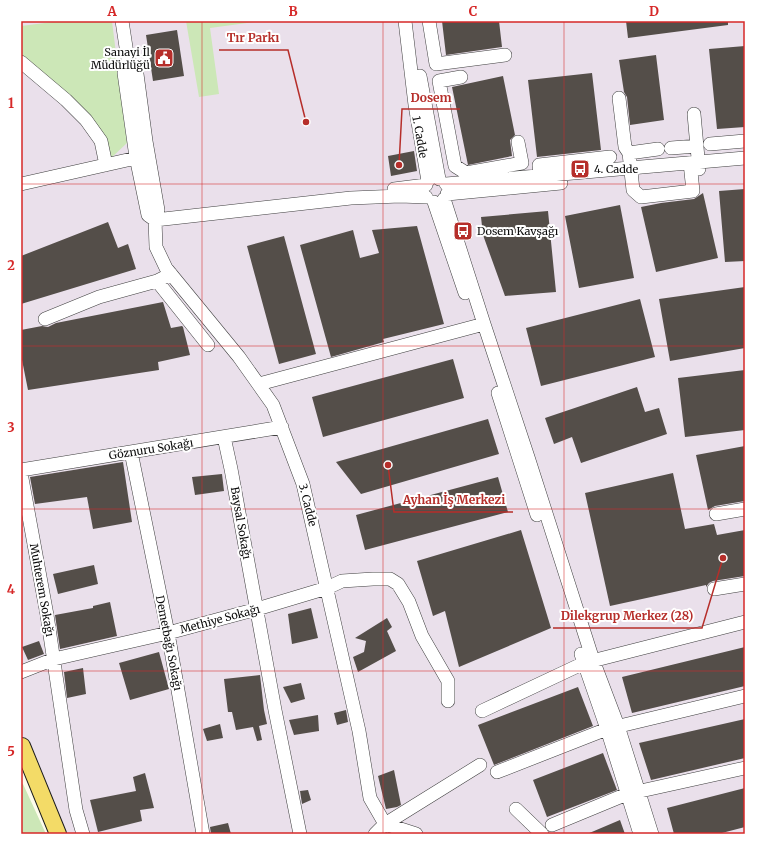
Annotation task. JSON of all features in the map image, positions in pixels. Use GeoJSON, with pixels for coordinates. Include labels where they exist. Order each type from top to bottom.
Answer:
{"type":"FeatureCollection","features":[{"type":"Feature","properties":{"kind":"main road"},"geometry":{"type":"LineString","coordinates":[[22,754],[24,780],[50,834]]}},
{"type":"Feature","properties":{"kind":"main road"},"geometry":{"type":"LineString","coordinates":[[22,754],[58,834]]}},
{"type":"Feature","properties":{"kind":"street"},"geometry":{"type":"LineString","coordinates":[[122,21],[128,60],[137,74],[140,142],[143,156],[148,215],[155,220],[351,198],[400,196],[436,190],[694,166],[745,158]]}},
{"type":"Feature","properties":{"kind":"street","name":"1. Cadde"},"geometry":{"type":"LineString","coordinates":[[405,21],[436,190],[588,661],[633,793]]}},
{"type":"Feature","properties":{"kind":"street","name":"1. Cadde"},"geometry":{"type":"LineString","coordinates":[[412,21],[419,99]]}},
{"type":"Feature","properties":{"kind":"street"},"geometry":{"type":"LineString","coordinates":[[429,21],[436,64],[505,55]]}},
{"type":"Feature","properties":{"kind":"street"},"geometry":{"type":"LineString","coordinates":[[21,62],[66,100],[86,120],[101,141],[106,165]]}},
{"type":"Feature","properties":{"kind":"street"},"geometry":{"type":"LineString","coordinates":[[461,77],[439,81],[454,166],[466,173],[522,163],[518,142]]}},
{"type":"Feature","properties":{"kind":"street"},"geometry":{"type":"LineString","coordinates":[[419,99],[442,95]]}},
{"type":"Feature","properties":{"kind":"street"},"geometry":{"type":"LineString","coordinates":[[619,98],[625,147],[629,153],[633,190],[641,197],[693,191],[694,166],[697,146],[694,114]]}},
{"type":"Feature","properties":{"kind":"street"},"geometry":{"type":"LineString","coordinates":[[710,144],[745,141]]}},
{"type":"Feature","properties":{"kind":"street"},"geometry":{"type":"LineString","coordinates":[[106,165],[140,142]]}},
{"type":"Feature","properties":{"kind":"street"},"geometry":{"type":"LineString","coordinates":[[629,153],[697,146]]}},
{"type":"Feature","properties":{"kind":"street"},"geometry":{"type":"LineString","coordinates":[[21,184],[143,156]]}},
{"type":"Feature","properties":{"kind":"street"},"geometry":{"type":"LineString","coordinates":[[541,180],[539,165],[610,157]]}},
{"type":"Feature","properties":{"kind":"street"},"geometry":{"type":"LineString","coordinates":[[694,166],[745,165]]}},
{"type":"Feature","properties":{"kind":"street","name":"3. Cadde"},"geometry":{"type":"LineString","coordinates":[[155,220],[156,248],[166,268],[240,357],[273,405],[304,484],[359,731],[370,798],[385,824]]}},
{"type":"Feature","properties":{"kind":"street"},"geometry":{"type":"LineString","coordinates":[[45,319],[99,297],[156,281],[171,274]]}},
{"type":"Feature","properties":{"kind":"street"},"geometry":{"type":"LineString","coordinates":[[156,281],[208,345]]}},
{"type":"Feature","properties":{"kind":"street"},"geometry":{"type":"LineString","coordinates":[[259,384],[480,326]]}},
{"type":"Feature","properties":{"kind":"street","name":"Göznuru Sokağı"},"geometry":{"type":"LineString","coordinates":[[21,472],[282,427]]}},
{"type":"Feature","properties":{"kind":"street","name":"Baysal Sokağı"},"geometry":{"type":"LineString","coordinates":[[224,437],[275,710],[300,834]]}},
{"type":"Feature","properties":{"kind":"street","name":"Demetbağı Sokağı"},"geometry":{"type":"LineString","coordinates":[[131,452],[168,633],[203,834]]}},
{"type":"Feature","properties":{"kind":"street","name":"Muhterem Sokağı"},"geometry":{"type":"LineString","coordinates":[[21,472],[54,659],[76,810],[83,834]]}},
{"type":"Feature","properties":{"kind":"street"},"geometry":{"type":"LineString","coordinates":[[716,514],[745,509]]}},
{"type":"Feature","properties":{"kind":"street","name":"Methiye Sokağı"},"geometry":{"type":"LineString","coordinates":[[21,672],[54,659],[168,633],[257,609],[327,588],[342,581],[390,579],[398,584],[409,602],[422,636],[448,681],[448,701]]}},
{"type":"Feature","properties":{"kind":"street"},"geometry":{"type":"LineString","coordinates":[[714,589],[745,584]]}},
{"type":"Feature","properties":{"kind":"street"},"geometry":{"type":"LineString","coordinates":[[482,710],[588,661],[745,622]]}},
{"type":"Feature","properties":{"kind":"street"},"geometry":{"type":"LineString","coordinates":[[497,772],[612,728],[745,696]]}},
{"type":"Feature","properties":{"kind":"street"},"geometry":{"type":"LineString","coordinates":[[375,834],[385,824],[480,765]]}},
{"type":"Feature","properties":{"kind":"street"},"geometry":{"type":"LineString","coordinates":[[552,825],[633,793],[745,768]]}},
{"type":"Feature","properties":{"kind":"street"},"geometry":{"type":"LineString","coordinates":[[633,793],[640,834]]}},
{"type":"Feature","properties":{"kind":"street"},"geometry":{"type":"LineString","coordinates":[[633,793],[652,834]]}},
{"type":"Feature","properties":{"kind":"street"},"geometry":{"type":"LineString","coordinates":[[516,809],[542,834]]}},
{"type":"Feature","properties":{"kind":"street"},"geometry":{"type":"LineString","coordinates":[[385,824],[416,834]]}},
{"type":"Feature","properties":{"kind":"shaded area"},"geometry":{"type":"Polygon","coordinates":[[[21,21],[745,21],[745,834],[65,834],[21,733],[21,21]]]}},
{"type":"Feature","properties":{"kind":"green space"},"geometry":{"type":"Polygon","coordinates":[[[61,21],[112,21],[127,143],[109,160],[103,138],[21,57],[21,26],[61,21]]]}},
{"type":"Feature","properties":{"kind":"green space"},"geometry":{"type":"Polygon","coordinates":[[[186,21],[262,21],[210,28],[219,94],[199,97],[186,21]]]}},
{"type":"Feature","properties":{"kind":"green space"},"geometry":{"type":"Polygon","coordinates":[[[21,783],[23,784],[46,834],[21,834],[21,783]]]}},
{"type":"Feature","properties":{"kind":"building"},"geometry":{"type":"Polygon","coordinates":[[[442,21],[499,21],[502,47],[446,55],[442,21]]]}},
{"type":"Feature","properties":{"kind":"building"},"geometry":{"type":"Polygon","coordinates":[[[626,21],[728,21],[728,25],[628,38],[626,21]]]}},
{"type":"Feature","properties":{"kind":"building"},"geometry":{"type":"Polygon","coordinates":[[[177,30],[184,76],[153,81],[146,35],[177,30]]]}},
{"type":"Feature","properties":{"kind":"building"},"geometry":{"type":"Polygon","coordinates":[[[745,46],[745,127],[717,129],[709,49],[745,46]]]}},
{"type":"Feature","properties":{"kind":"building"},"geometry":{"type":"Polygon","coordinates":[[[656,55],[664,120],[630,125],[627,97],[624,92],[619,60],[656,55]]]}},
{"type":"Feature","properties":{"kind":"building"},"geometry":{"type":"Polygon","coordinates":[[[592,73],[601,150],[537,157],[528,80],[592,73]]]}},
{"type":"Feature","properties":{"kind":"building"},"geometry":{"type":"Polygon","coordinates":[[[503,76],[515,135],[510,140],[512,156],[468,165],[452,87],[503,76]]]}},
{"type":"Feature","properties":{"kind":"building"},"geometry":{"type":"Polygon","coordinates":[[[414,151],[417,171],[391,176],[388,156],[414,151]]]}},
{"type":"Feature","properties":{"kind":"building"},"geometry":{"type":"Polygon","coordinates":[[[745,189],[745,261],[725,262],[719,191],[745,189]]]}},
{"type":"Feature","properties":{"kind":"building"},"geometry":{"type":"Polygon","coordinates":[[[703,193],[718,258],[656,272],[641,207],[694,199],[703,193]]]}},
{"type":"Feature","properties":{"kind":"building"},"geometry":{"type":"Polygon","coordinates":[[[620,205],[634,278],[579,288],[565,216],[620,205]]]}},
{"type":"Feature","properties":{"kind":"building"},"geometry":{"type":"Polygon","coordinates":[[[548,211],[556,292],[505,296],[483,235],[481,217],[548,211]]]}},
{"type":"Feature","properties":{"kind":"building"},"geometry":{"type":"Polygon","coordinates":[[[108,222],[118,248],[128,244],[136,269],[21,304],[21,256],[108,222]]]}},
{"type":"Feature","properties":{"kind":"building"},"geometry":{"type":"Polygon","coordinates":[[[417,226],[444,324],[383,339],[384,342],[331,357],[300,245],[353,230],[360,258],[379,253],[372,230],[417,226]]]}},
{"type":"Feature","properties":{"kind":"building"},"geometry":{"type":"Polygon","coordinates":[[[284,236],[316,354],[279,364],[247,246],[284,236]]]}},
{"type":"Feature","properties":{"kind":"building"},"geometry":{"type":"Polygon","coordinates":[[[745,287],[745,348],[670,361],[659,299],[745,287]]]}},
{"type":"Feature","properties":{"kind":"building"},"geometry":{"type":"Polygon","coordinates":[[[640,299],[655,357],[541,386],[526,328],[640,299]]]}},
{"type":"Feature","properties":{"kind":"building"},"geometry":{"type":"Polygon","coordinates":[[[163,302],[171,328],[183,327],[190,355],[158,362],[159,370],[28,390],[21,355],[21,330],[42,326],[48,327],[56,323],[163,302]]]}},
{"type":"Feature","properties":{"kind":"building"},"geometry":{"type":"Polygon","coordinates":[[[453,359],[464,398],[323,437],[312,397],[453,359]]]}},
{"type":"Feature","properties":{"kind":"building"},"geometry":{"type":"Polygon","coordinates":[[[745,370],[745,430],[685,437],[678,378],[745,370]]]}},
{"type":"Feature","properties":{"kind":"building"},"geometry":{"type":"Polygon","coordinates":[[[637,387],[645,412],[659,408],[667,434],[581,463],[572,437],[554,444],[545,418],[637,387]]]}},
{"type":"Feature","properties":{"kind":"building"},"geometry":{"type":"Polygon","coordinates":[[[488,419],[499,454],[361,494],[336,462],[488,419]]]}},
{"type":"Feature","properties":{"kind":"building"},"geometry":{"type":"Polygon","coordinates":[[[745,446],[745,501],[715,506],[708,510],[696,455],[745,446]]]}},
{"type":"Feature","properties":{"kind":"building"},"geometry":{"type":"Polygon","coordinates":[[[123,462],[132,522],[93,529],[87,497],[35,504],[30,477],[123,462]]]}},
{"type":"Feature","properties":{"kind":"building"},"geometry":{"type":"Polygon","coordinates":[[[673,473],[685,529],[714,524],[717,535],[745,530],[745,576],[713,581],[706,587],[706,585],[610,606],[585,493],[673,473]]]}},
{"type":"Feature","properties":{"kind":"building"},"geometry":{"type":"Polygon","coordinates":[[[222,474],[224,491],[195,495],[192,477],[222,474]]]}},
{"type":"Feature","properties":{"kind":"building"},"geometry":{"type":"Polygon","coordinates":[[[498,477],[508,512],[365,550],[356,515],[498,477]]]}},
{"type":"Feature","properties":{"kind":"building"},"geometry":{"type":"Polygon","coordinates":[[[521,530],[551,628],[459,667],[445,611],[433,616],[417,561],[521,530]]]}},
{"type":"Feature","properties":{"kind":"building"},"geometry":{"type":"Polygon","coordinates":[[[94,565],[98,584],[58,594],[53,574],[94,565]]]}},
{"type":"Feature","properties":{"kind":"building"},"geometry":{"type":"Polygon","coordinates":[[[110,602],[117,636],[60,649],[55,615],[93,608],[93,606],[110,602]]]}},
{"type":"Feature","properties":{"kind":"building"},"geometry":{"type":"Polygon","coordinates":[[[311,608],[318,638],[292,644],[288,614],[311,608]]]}},
{"type":"Feature","properties":{"kind":"building"},"geometry":{"type":"Polygon","coordinates":[[[387,618],[392,627],[387,631],[396,651],[358,672],[353,657],[364,652],[366,641],[355,638],[387,618]]]}},
{"type":"Feature","properties":{"kind":"building"},"geometry":{"type":"Polygon","coordinates":[[[39,641],[44,654],[28,660],[22,647],[39,641]]]}},
{"type":"Feature","properties":{"kind":"building"},"geometry":{"type":"Polygon","coordinates":[[[745,647],[745,686],[632,713],[622,677],[745,647]]]}},
{"type":"Feature","properties":{"kind":"building"},"geometry":{"type":"Polygon","coordinates":[[[159,652],[169,689],[130,700],[119,663],[159,652]]]}},
{"type":"Feature","properties":{"kind":"building"},"geometry":{"type":"Polygon","coordinates":[[[83,668],[86,694],[67,698],[64,672],[83,668]]]}},
{"type":"Feature","properties":{"kind":"building"},"geometry":{"type":"Polygon","coordinates":[[[260,675],[267,724],[259,726],[262,740],[257,741],[253,727],[236,730],[232,712],[228,712],[224,679],[260,675]]]}},
{"type":"Feature","properties":{"kind":"building"},"geometry":{"type":"Polygon","coordinates":[[[301,683],[305,699],[291,703],[283,687],[301,683]]]}},
{"type":"Feature","properties":{"kind":"building"},"geometry":{"type":"Polygon","coordinates":[[[578,687],[593,726],[494,765],[478,725],[578,687]]]}},
{"type":"Feature","properties":{"kind":"building"},"geometry":{"type":"Polygon","coordinates":[[[346,710],[348,722],[337,725],[334,713],[346,710]]]}},
{"type":"Feature","properties":{"kind":"building"},"geometry":{"type":"Polygon","coordinates":[[[318,715],[319,731],[294,735],[289,720],[318,715]]]}},
{"type":"Feature","properties":{"kind":"building"},"geometry":{"type":"Polygon","coordinates":[[[745,719],[745,758],[651,780],[639,743],[745,719]]]}},
{"type":"Feature","properties":{"kind":"building"},"geometry":{"type":"Polygon","coordinates":[[[220,724],[223,738],[207,741],[203,729],[220,724]]]}},
{"type":"Feature","properties":{"kind":"building"},"geometry":{"type":"Polygon","coordinates":[[[603,753],[617,790],[547,817],[533,780],[603,753]]]}},
{"type":"Feature","properties":{"kind":"building"},"geometry":{"type":"Polygon","coordinates":[[[394,770],[401,805],[386,809],[378,776],[394,770]]]}},
{"type":"Feature","properties":{"kind":"building"},"geometry":{"type":"Polygon","coordinates":[[[145,773],[154,808],[140,810],[142,821],[98,832],[90,800],[136,791],[133,777],[145,773]]]}},
{"type":"Feature","properties":{"kind":"building"},"geometry":{"type":"Polygon","coordinates":[[[745,788],[745,827],[718,834],[674,834],[667,808],[745,788]]]}},
{"type":"Feature","properties":{"kind":"building"},"geometry":{"type":"Polygon","coordinates":[[[308,790],[311,800],[302,804],[300,791],[308,790]]]}},
{"type":"Feature","properties":{"kind":"building"},"geometry":{"type":"Polygon","coordinates":[[[620,820],[625,834],[587,834],[620,820]]]}},
{"type":"Feature","properties":{"kind":"building"},"geometry":{"type":"Polygon","coordinates":[[[228,823],[231,834],[211,834],[210,827],[228,823]]]}},
{"type":"Feature","properties":{"kind":"place","name":"Sanayi İl Müdürlüğü"},"geometry":{"type":"Point","coordinates":[164,58]}},
{"type":"Feature","properties":{"kind":"place","name":"Tır Parkı"},"geometry":{"type":"Point","coordinates":[306,122]}},
{"type":"Feature","properties":{"kind":"place","name":"Dosem"},"geometry":{"type":"Point","coordinates":[399,165]}},
{"type":"Feature","properties":{"kind":"place","name":"4. Cadde"},"geometry":{"type":"Point","coordinates":[580,169]}},
{"type":"Feature","properties":{"kind":"place","name":"Dosem Kavşağı"},"geometry":{"type":"Point","coordinates":[463,231]}},
{"type":"Feature","properties":{"kind":"place","name":"Ayhan İş Merkezi"},"geometry":{"type":"Point","coordinates":[388,465]}},
{"type":"Feature","properties":{"kind":"place","name":"Dilekgrup Merkez (28)"},"geometry":{"type":"Point","coordinates":[723,558]}}]}
